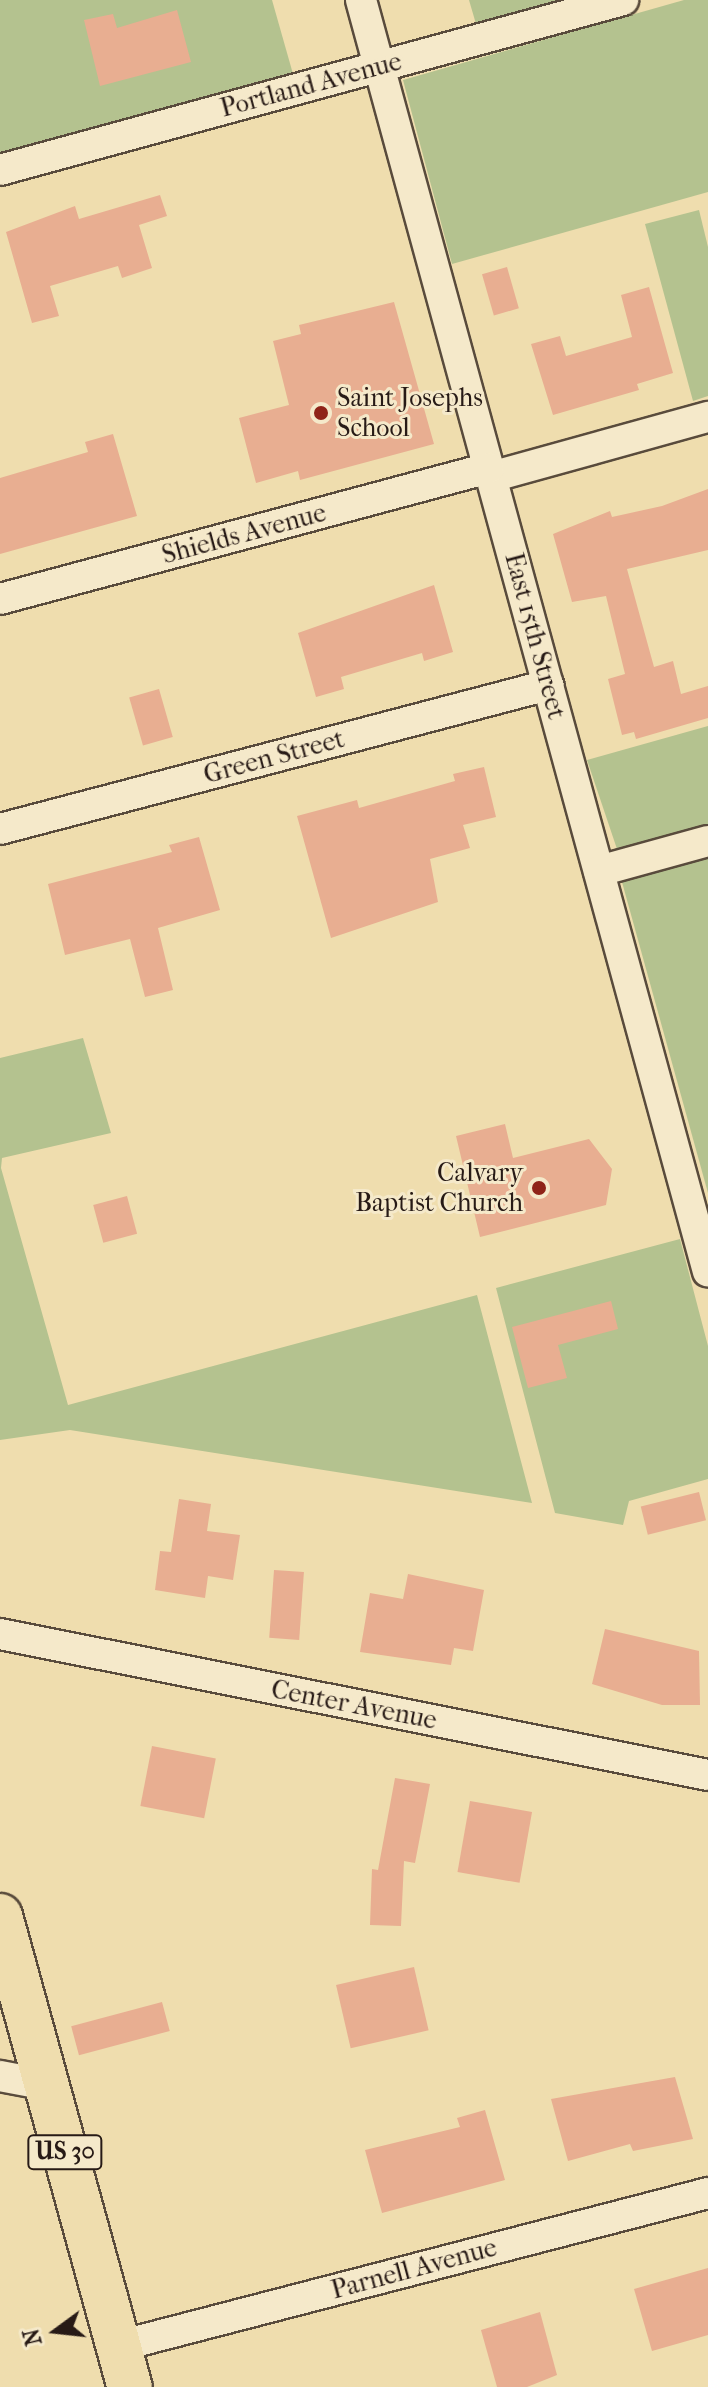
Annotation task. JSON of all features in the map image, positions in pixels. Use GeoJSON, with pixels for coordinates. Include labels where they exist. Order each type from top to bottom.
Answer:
{"type":"FeatureCollection","features":[{"type":"Feature","properties":{"kind":"main road","name":"US 30"},"geometry":{"type":"LineString","coordinates":[[0,1916],[125,2366]]}},
{"type":"Feature","properties":{"kind":"street","name":"East 15th Street"},"geometry":{"type":"LineString","coordinates":[[361,0],[708,1272]]}},
{"type":"Feature","properties":{"kind":"street","name":"Portland Avenue"},"geometry":{"type":"LineString","coordinates":[[0,170],[623,0]]}},
{"type":"Feature","properties":{"kind":"street","name":"Shields Avenue"},"geometry":{"type":"LineString","coordinates":[[0,599],[708,417]]}},
{"type":"Feature","properties":{"kind":"street","name":"Green Street"},"geometry":{"type":"LineString","coordinates":[[0,829],[548,685]]}},
{"type":"Feature","properties":{"kind":"street"},"geometry":{"type":"LineString","coordinates":[[599,871],[708,841]]}},
{"type":"Feature","properties":{"kind":"street","name":"Center Avenue"},"geometry":{"type":"LineString","coordinates":[[0,1634],[708,1775]]}},
{"type":"Feature","properties":{"kind":"street"},"geometry":{"type":"LineString","coordinates":[[0,2076],[47,2085]]}},
{"type":"Feature","properties":{"kind":"street","name":"Parnell Avenue"},"geometry":{"type":"LineString","coordinates":[[125,2366],[708,2193]]}},
{"type":"Feature","properties":{"kind":"green space"},"geometry":{"type":"Polygon","coordinates":[[[0,0],[272,0],[293,74],[0,156],[0,0]]]}},
{"type":"Feature","properties":{"kind":"green space"},"geometry":{"type":"Polygon","coordinates":[[[469,0],[561,0],[476,24],[469,0]]]}},
{"type":"Feature","properties":{"kind":"green space"},"geometry":{"type":"Polygon","coordinates":[[[684,0],[708,0],[708,192],[452,264],[403,80],[684,0]]]}},
{"type":"Feature","properties":{"kind":"green space"},"geometry":{"type":"Polygon","coordinates":[[[699,210],[708,247],[708,396],[693,401],[645,224],[699,210]]]}},
{"type":"Feature","properties":{"kind":"green space"},"geometry":{"type":"Polygon","coordinates":[[[708,726],[708,827],[617,849],[587,760],[708,726]]]}},
{"type":"Feature","properties":{"kind":"green space"},"geometry":{"type":"Polygon","coordinates":[[[708,856],[708,1193],[622,882],[708,856]]]}},
{"type":"Feature","properties":{"kind":"green space"},"geometry":{"type":"Polygon","coordinates":[[[83,1038],[111,1133],[2,1158],[1,1168],[68,1405],[477,1295],[532,1503],[70,1430],[0,1440],[0,1058],[83,1038]]]}},
{"type":"Feature","properties":{"kind":"green space"},"geometry":{"type":"Polygon","coordinates":[[[680,1239],[708,1346],[708,1479],[629,1501],[623,1525],[555,1513],[496,1288],[680,1239]]]}},
{"type":"Feature","properties":{"kind":"building"},"geometry":{"type":"Polygon","coordinates":[[[177,10],[191,62],[100,86],[84,20],[113,14],[117,28],[177,10]]]}},
{"type":"Feature","properties":{"kind":"building"},"geometry":{"type":"Polygon","coordinates":[[[160,195],[167,216],[139,225],[152,268],[122,278],[118,266],[50,286],[59,316],[32,323],[6,232],[75,206],[79,219],[160,195]]]}},
{"type":"Feature","properties":{"kind":"building"},"geometry":{"type":"Polygon","coordinates":[[[507,267],[519,308],[494,316],[482,274],[507,267]]]}},
{"type":"Feature","properties":{"kind":"building"},"geometry":{"type":"Polygon","coordinates":[[[649,287],[673,373],[637,384],[639,390],[553,415],[531,344],[560,336],[566,356],[632,337],[621,295],[649,287]]]}},
{"type":"Feature","properties":{"kind":"building"},"geometry":{"type":"Polygon","coordinates":[[[394,302],[434,444],[300,480],[298,471],[256,483],[239,418],[289,405],[273,341],[301,334],[299,325],[394,302]]]}},
{"type":"Feature","properties":{"kind":"building"},"geometry":{"type":"Polygon","coordinates":[[[113,434],[137,516],[0,554],[0,478],[88,452],[85,442],[113,434]]]}},
{"type":"Feature","properties":{"kind":"building"},"geometry":{"type":"Polygon","coordinates":[[[708,489],[708,550],[627,569],[654,667],[673,661],[681,694],[708,686],[708,718],[636,739],[634,732],[622,735],[608,679],[625,674],[606,596],[572,602],[553,534],[610,511],[612,517],[662,506],[708,489]]]}},
{"type":"Feature","properties":{"kind":"building"},"geometry":{"type":"Polygon","coordinates":[[[434,585],[453,652],[424,661],[422,653],[341,677],[344,689],[316,697],[298,633],[434,585]]]}},
{"type":"Feature","properties":{"kind":"building"},"geometry":{"type":"Polygon","coordinates":[[[159,689],[173,737],[143,746],[129,698],[159,689]]]}},
{"type":"Feature","properties":{"kind":"building"},"geometry":{"type":"Polygon","coordinates":[[[484,767],[496,817],[463,825],[470,848],[430,859],[438,902],[331,938],[297,816],[357,800],[359,808],[455,781],[453,774],[484,767]]]}},
{"type":"Feature","properties":{"kind":"building"},"geometry":{"type":"Polygon","coordinates":[[[199,837],[220,910],[158,928],[173,990],[145,997],[130,939],[65,955],[48,884],[172,852],[169,845],[199,837]]]}},
{"type":"Feature","properties":{"kind":"building","name":"Calvary Baptist Church"},"geometry":{"type":"Polygon","coordinates":[[[505,1124],[513,1158],[589,1139],[612,1169],[606,1205],[480,1237],[456,1136],[505,1124]]]}},
{"type":"Feature","properties":{"kind":"building"},"geometry":{"type":"Polygon","coordinates":[[[127,1196],[137,1234],[103,1243],[93,1205],[127,1196]]]}},
{"type":"Feature","properties":{"kind":"building"},"geometry":{"type":"Polygon","coordinates":[[[611,1301],[618,1329],[558,1345],[567,1378],[528,1388],[512,1327],[611,1301]]]}},
{"type":"Feature","properties":{"kind":"building"},"geometry":{"type":"Polygon","coordinates":[[[699,1492],[706,1520],[648,1535],[641,1507],[699,1492]]]}},
{"type":"Feature","properties":{"kind":"building"},"geometry":{"type":"Polygon","coordinates":[[[179,1499],[211,1504],[207,1531],[240,1535],[233,1580],[208,1576],[205,1598],[155,1590],[160,1551],[171,1552],[179,1499]]]}},
{"type":"Feature","properties":{"kind":"building"},"geometry":{"type":"Polygon","coordinates":[[[274,1570],[304,1572],[299,1640],[269,1638],[274,1570]]]}},
{"type":"Feature","properties":{"kind":"building"},"geometry":{"type":"Polygon","coordinates":[[[408,1574],[484,1590],[473,1651],[454,1648],[451,1665],[360,1652],[370,1593],[403,1599],[408,1574]]]}},
{"type":"Feature","properties":{"kind":"building"},"geometry":{"type":"Polygon","coordinates":[[[605,1629],[699,1651],[700,1705],[662,1705],[592,1684],[605,1629]]]}},
{"type":"Feature","properties":{"kind":"building"},"geometry":{"type":"Polygon","coordinates":[[[152,1746],[216,1758],[204,1818],[140,1806],[152,1746]]]}},
{"type":"Feature","properties":{"kind":"building"},"geometry":{"type":"Polygon","coordinates":[[[395,1778],[430,1784],[415,1863],[404,1861],[401,1926],[370,1925],[372,1869],[378,1870],[395,1778]]]}},
{"type":"Feature","properties":{"kind":"building"},"geometry":{"type":"Polygon","coordinates":[[[470,1801],[532,1812],[520,1883],[457,1872],[470,1801]]]}},
{"type":"Feature","properties":{"kind":"building"},"geometry":{"type":"Polygon","coordinates":[[[414,1967],[429,2030],[351,2048],[336,1985],[414,1967]]]}},
{"type":"Feature","properties":{"kind":"building"},"geometry":{"type":"Polygon","coordinates":[[[162,2002],[170,2031],[79,2055],[71,2026],[162,2002]]]}},
{"type":"Feature","properties":{"kind":"building"},"geometry":{"type":"Polygon","coordinates":[[[675,2077],[693,2139],[633,2151],[630,2144],[568,2161],[551,2099],[675,2077]]]}},
{"type":"Feature","properties":{"kind":"building"},"geometry":{"type":"Polygon","coordinates":[[[485,2110],[505,2180],[382,2213],[365,2150],[460,2127],[457,2118],[485,2110]]]}},
{"type":"Feature","properties":{"kind":"building"},"geometry":{"type":"Polygon","coordinates":[[[708,2268],[708,2335],[652,2351],[634,2289],[708,2268]]]}},
{"type":"Feature","properties":{"kind":"building"},"geometry":{"type":"Polygon","coordinates":[[[540,2312],[557,2375],[527,2387],[497,2387],[481,2330],[540,2312]]]}},
{"type":"Feature","properties":{"kind":"place","name":"Saint Josephs School"},"geometry":{"type":"Point","coordinates":[321,413]}},
{"type":"Feature","properties":{"kind":"place","name":"Calvary Baptist Church"},"geometry":{"type":"Point","coordinates":[539,1188]}}]}
